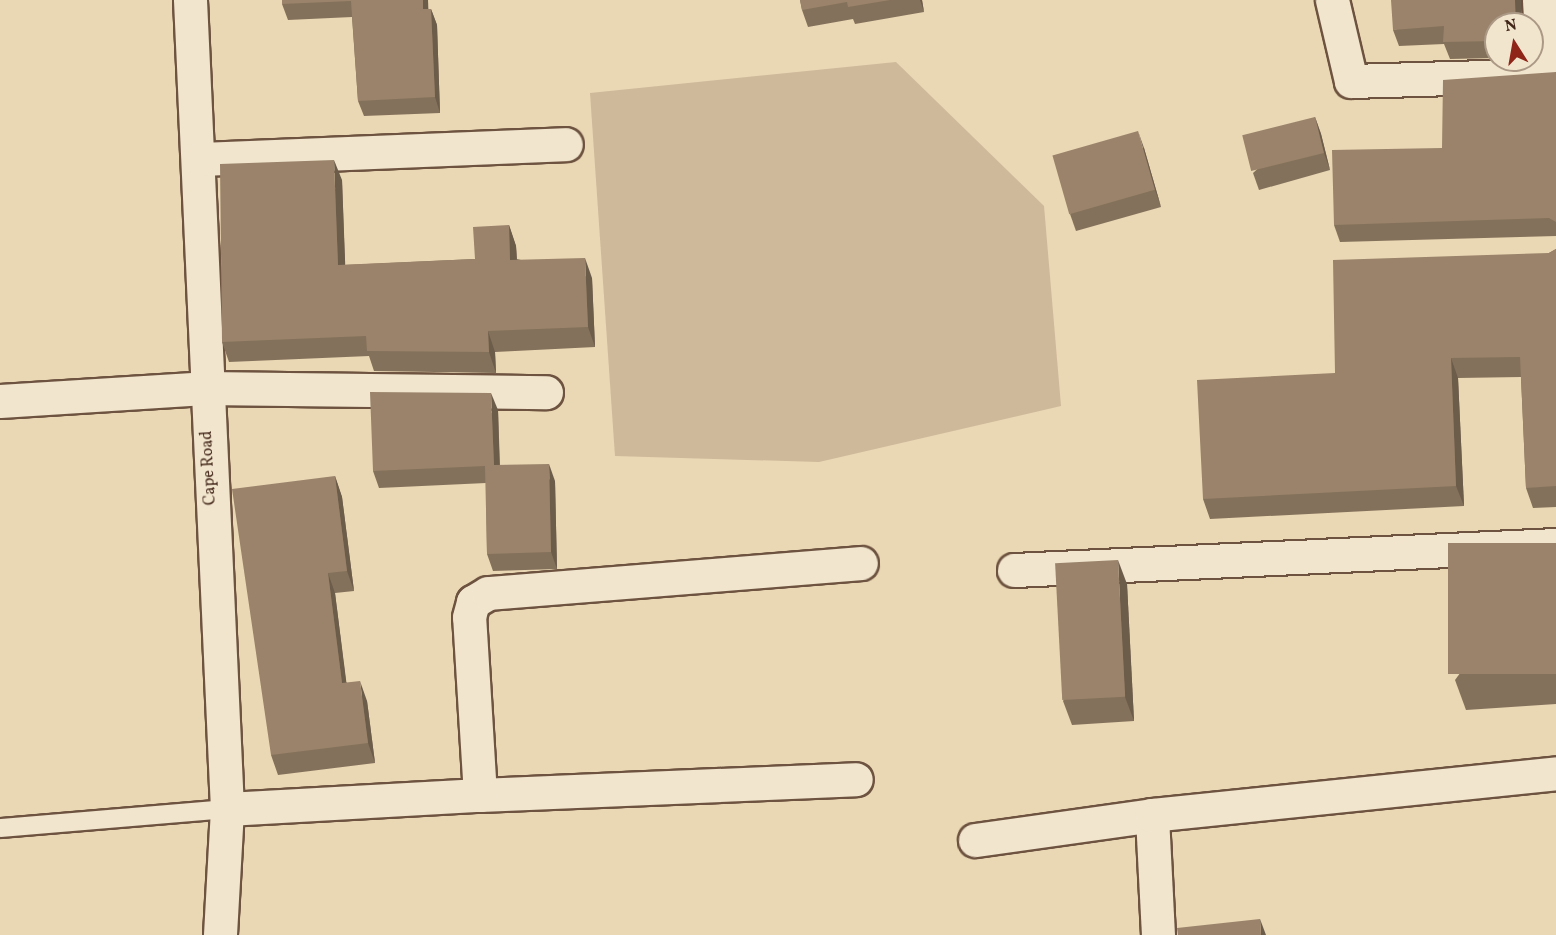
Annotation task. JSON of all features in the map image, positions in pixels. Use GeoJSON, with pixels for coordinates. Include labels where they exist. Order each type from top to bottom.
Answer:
{"type":"FeatureCollection","features":[{"type":"Feature","properties":{"kind":"street","name":"Cape Road"},"geometry":{"type":"LineString","coordinates":[[190,0],[227,809],[220,935]]}},
{"type":"Feature","properties":{"kind":"street"},"geometry":{"type":"LineString","coordinates":[[1332,0],[1351,81],[1549,75],[1539,0]]}},
{"type":"Feature","properties":{"kind":"street"},"geometry":{"type":"LineString","coordinates":[[199,159],[566,144]]}},
{"type":"Feature","properties":{"kind":"street"},"geometry":{"type":"LineString","coordinates":[[0,401],[206,388],[546,392]]}},
{"type":"Feature","properties":{"kind":"street"},"geometry":{"type":"LineString","coordinates":[[1014,570],[1556,545]]}},
{"type":"Feature","properties":{"kind":"street"},"geometry":{"type":"LineString","coordinates":[[480,795],[469,617],[473,602],[488,593],[861,563]]}},
{"type":"Feature","properties":{"kind":"street"},"geometry":{"type":"LineString","coordinates":[[975,840],[1152,815],[1556,773]]}},
{"type":"Feature","properties":{"kind":"street"},"geometry":{"type":"LineString","coordinates":[[227,809],[480,795],[856,779]]}},
{"type":"Feature","properties":{"kind":"street"},"geometry":{"type":"LineString","coordinates":[[1152,815],[1158,935]]}},
{"type":"Feature","properties":{"kind":"lane"},"geometry":{"type":"LineString","coordinates":[[0,828],[227,809]]}},
{"type":"Feature","properties":{"kind":"shaded area"},"geometry":{"type":"Polygon","coordinates":[[[896,62],[1044,206],[1061,406],[819,462],[615,456],[590,93],[896,62]]]}},
{"type":"Feature","properties":{"kind":"building"},"geometry":{"type":"Polygon","coordinates":[[[282,0],[423,0],[423,9],[431,9],[435,97],[358,101],[351,1],[282,4],[282,0]]]}},
{"type":"Feature","properties":{"kind":"building"},"geometry":{"type":"Polygon","coordinates":[[[800,0],[890,0],[848,7],[847,2],[802,10],[800,0]]]}},
{"type":"Feature","properties":{"kind":"building"},"geometry":{"type":"Polygon","coordinates":[[[1391,0],[1515,0],[1516,12],[1484,12],[1484,41],[1443,42],[1444,26],[1393,30],[1391,0]]]}},
{"type":"Feature","properties":{"kind":"building"},"geometry":{"type":"Polygon","coordinates":[[[1556,72],[1556,222],[1549,218],[1334,225],[1332,150],[1442,148],[1443,80],[1556,72]]]}},
{"type":"Feature","properties":{"kind":"building"},"geometry":{"type":"Polygon","coordinates":[[[1315,117],[1324,153],[1251,171],[1242,135],[1315,117]]]}},
{"type":"Feature","properties":{"kind":"building"},"geometry":{"type":"Polygon","coordinates":[[[1138,131],[1155,190],[1069,214],[1052,156],[1138,131]]]}},
{"type":"Feature","properties":{"kind":"building"},"geometry":{"type":"Polygon","coordinates":[[[334,160],[338,265],[475,259],[473,227],[509,225],[510,260],[585,258],[588,327],[488,331],[489,352],[367,351],[366,336],[222,342],[220,164],[334,160]]]}},
{"type":"Feature","properties":{"kind":"building"},"geometry":{"type":"Polygon","coordinates":[[[1556,249],[1556,486],[1526,488],[1520,357],[1451,358],[1456,486],[1203,499],[1197,380],[1335,373],[1333,260],[1549,253],[1556,249]]]}},
{"type":"Feature","properties":{"kind":"building"},"geometry":{"type":"Polygon","coordinates":[[[370,392],[491,393],[494,465],[549,464],[551,552],[487,554],[485,466],[373,471],[370,392]]]}},
{"type":"Feature","properties":{"kind":"building"},"geometry":{"type":"Polygon","coordinates":[[[335,476],[347,571],[328,573],[342,683],[360,681],[368,743],[271,755],[232,489],[335,476]]]}},
{"type":"Feature","properties":{"kind":"building"},"geometry":{"type":"Polygon","coordinates":[[[1448,543],[1556,543],[1556,674],[1448,674],[1448,543]]]}},
{"type":"Feature","properties":{"kind":"building"},"geometry":{"type":"Polygon","coordinates":[[[1118,560],[1125,697],[1062,700],[1055,563],[1118,560]]]}},
{"type":"Feature","properties":{"kind":"building"},"geometry":{"type":"Polygon","coordinates":[[[1260,919],[1261,935],[1178,935],[1177,928],[1260,919]]]}}]}
